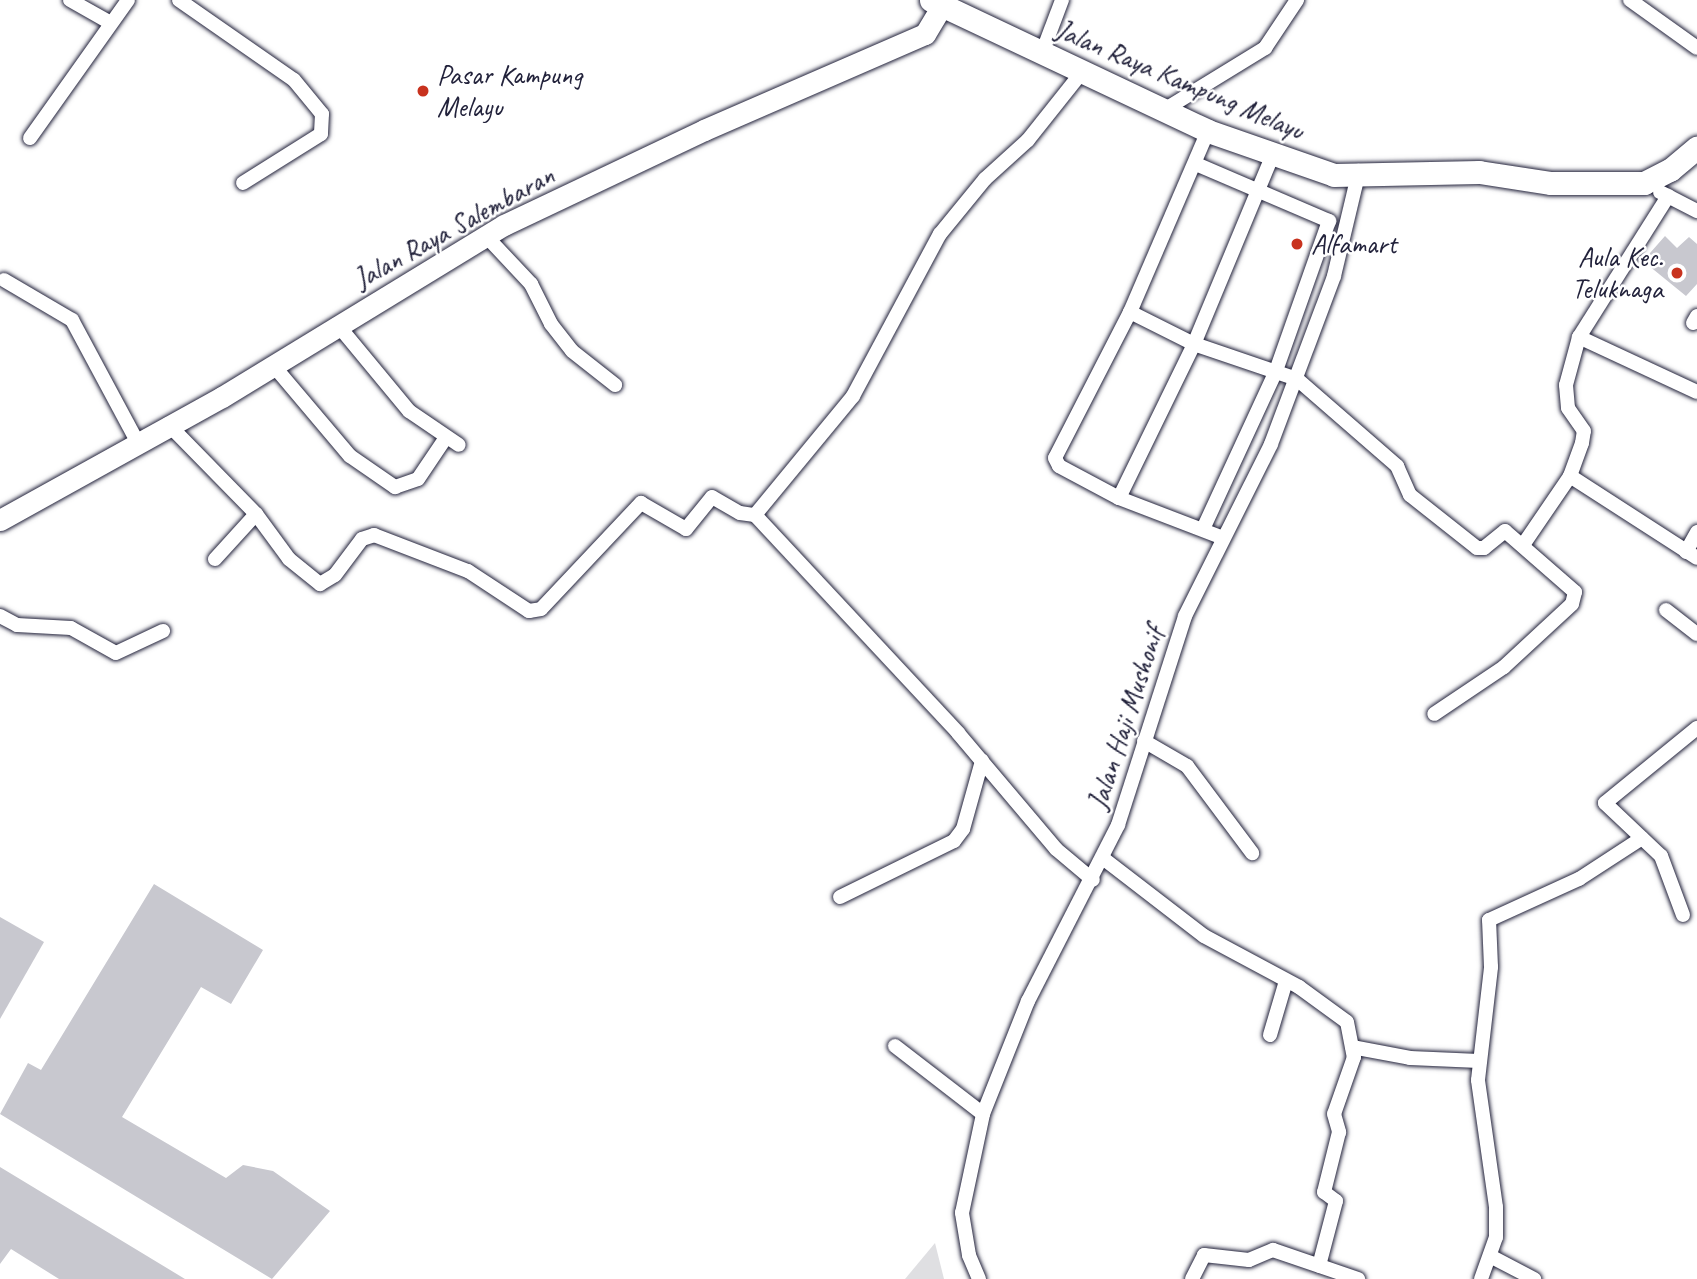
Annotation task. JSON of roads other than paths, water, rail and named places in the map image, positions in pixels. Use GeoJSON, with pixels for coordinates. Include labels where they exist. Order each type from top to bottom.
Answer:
{"type":"FeatureCollection","features":[{"type":"Feature","properties":{"kind":"main road","name":"Jalan Raya Kampung Melayu"},"geometry":{"type":"LineString","coordinates":[[939,2],[1208,131],[1335,175],[1359,172],[1479,172],[1551,183],[1644,183],[1670,170],[1697,146]]}},
{"type":"Feature","properties":{"kind":"main road","name":"Jalan Raya Salembaran"},"geometry":{"type":"LineString","coordinates":[[0,520],[273,365],[486,236],[704,130],[925,34],[939,2]]}},
{"type":"Feature","properties":{"kind":"street"},"geometry":{"type":"LineString","coordinates":[[70,0],[109,22]]}},
{"type":"Feature","properties":{"kind":"street"},"geometry":{"type":"LineString","coordinates":[[30,138],[109,22],[128,0]]}},
{"type":"Feature","properties":{"kind":"street"},"geometry":{"type":"LineString","coordinates":[[179,0],[294,80],[322,114],[321,134],[243,183]]}},
{"type":"Feature","properties":{"kind":"street"},"geometry":{"type":"LineString","coordinates":[[1042,53],[1062,0]]}},
{"type":"Feature","properties":{"kind":"street"},"geometry":{"type":"LineString","coordinates":[[1164,110],[1265,48],[1297,0]]}},
{"type":"Feature","properties":{"kind":"street"},"geometry":{"type":"LineString","coordinates":[[1630,0],[1697,48]]}},
{"type":"Feature","properties":{"kind":"street"},"geometry":{"type":"LineString","coordinates":[[755,515],[853,396],[940,233],[985,179],[1036,131],[1082,72]]}},
{"type":"Feature","properties":{"kind":"street"},"geometry":{"type":"LineString","coordinates":[[1208,131],[1130,312],[1055,458],[1059,466],[1119,498],[1223,538]]}},
{"type":"Feature","properties":{"kind":"street"},"geometry":{"type":"LineString","coordinates":[[1119,498],[1194,344],[1261,190],[1273,155]]}},
{"type":"Feature","properties":{"kind":"street"},"geometry":{"type":"LineString","coordinates":[[1196,164],[1329,221],[1276,371],[1203,529]]}},
{"type":"Feature","properties":{"kind":"street","name":"Jalan Haji Mushonif"},"geometry":{"type":"LineString","coordinates":[[979,1279],[969,1255],[962,1213],[983,1114],[1028,1001],[1104,859],[1185,616],[1271,444],[1297,379],[1334,276],[1359,172]]}},
{"type":"Feature","properties":{"kind":"street"},"geometry":{"type":"LineString","coordinates":[[1644,183],[1697,211]]}},
{"type":"Feature","properties":{"kind":"street"},"geometry":{"type":"LineString","coordinates":[[1523,545],[1570,476],[1584,431],[1568,408],[1566,385],[1579,337],[1668,196]]}},
{"type":"Feature","properties":{"kind":"street"},"geometry":{"type":"LineString","coordinates":[[486,236],[531,284],[551,324],[572,351],[615,385]]}},
{"type":"Feature","properties":{"kind":"street"},"geometry":{"type":"LineString","coordinates":[[4,280],[72,320],[137,441]]}},
{"type":"Feature","properties":{"kind":"street"},"geometry":{"type":"LineString","coordinates":[[1130,312],[1194,344],[1297,379],[1397,466],[1410,495],[1477,548],[1484,548],[1503,531],[1523,545],[1575,592],[1574,601],[1504,667],[1434,714]]}},
{"type":"Feature","properties":{"kind":"street"},"geometry":{"type":"LineString","coordinates":[[273,365],[350,456],[395,487],[418,479],[452,442],[409,411],[337,324]]}},
{"type":"Feature","properties":{"kind":"street"},"geometry":{"type":"LineString","coordinates":[[1579,337],[1697,392]]}},
{"type":"Feature","properties":{"kind":"street"},"geometry":{"type":"LineString","coordinates":[[168,424],[256,514],[289,559],[320,584],[335,575],[362,539],[374,535],[468,571],[530,611],[541,609],[641,503],[686,530],[712,497],[740,513],[755,515],[982,761],[1056,849],[1093,880]]}},
{"type":"Feature","properties":{"kind":"street"},"geometry":{"type":"LineString","coordinates":[[1570,476],[1691,555],[1697,532]]}},
{"type":"Feature","properties":{"kind":"street"},"geometry":{"type":"LineString","coordinates":[[215,559],[256,514]]}},
{"type":"Feature","properties":{"kind":"street"},"geometry":{"type":"LineString","coordinates":[[1666,610],[1697,634]]}},
{"type":"Feature","properties":{"kind":"street"},"geometry":{"type":"LineString","coordinates":[[0,616],[17,625],[71,628],[116,653],[163,631]]}},
{"type":"Feature","properties":{"kind":"street"},"geometry":{"type":"LineString","coordinates":[[1683,915],[1672,877],[1653,846],[1605,803],[1697,728]]}},
{"type":"Feature","properties":{"kind":"street"},"geometry":{"type":"LineString","coordinates":[[1144,741],[1187,766],[1252,853]]}},
{"type":"Feature","properties":{"kind":"street"},"geometry":{"type":"LineString","coordinates":[[840,898],[954,841],[963,829],[982,761]]}},
{"type":"Feature","properties":{"kind":"street"},"geometry":{"type":"LineString","coordinates":[[1481,1279],[1490,1256],[1496,1207],[1481,1115],[1479,1061],[1491,967],[1489,920],[1579,879],[1642,838]]}},
{"type":"Feature","properties":{"kind":"street"},"geometry":{"type":"LineString","coordinates":[[1104,859],[1204,936],[1343,1015],[1352,1047],[1352,1068],[1334,1114],[1339,1132],[1324,1192],[1336,1201],[1319,1266]]}},
{"type":"Feature","properties":{"kind":"street"},"geometry":{"type":"LineString","coordinates":[[1270,1035],[1286,981]]}},
{"type":"Feature","properties":{"kind":"street"},"geometry":{"type":"LineString","coordinates":[[895,1046],[983,1114]]}},
{"type":"Feature","properties":{"kind":"street"},"geometry":{"type":"LineString","coordinates":[[1352,1047],[1410,1058],[1479,1061]]}},
{"type":"Feature","properties":{"kind":"street"},"geometry":{"type":"LineString","coordinates":[[1192,1279],[1204,1255],[1250,1260],[1273,1251],[1358,1279]]}},
{"type":"Feature","properties":{"kind":"street"},"geometry":{"type":"LineString","coordinates":[[1490,1256],[1534,1279]]}},
{"type":"Feature","properties":{"kind":"place","name":"Pasar Kampung Melayu"},"geometry":{"type":"Point","coordinates":[423,91]}},
{"type":"Feature","properties":{"kind":"place","name":"Alfamart"},"geometry":{"type":"Point","coordinates":[1297,244]}},
{"type":"Feature","properties":{"kind":"place","name":"Aula Kec. Teluknaga"},"geometry":{"type":"Point","coordinates":[1677,273]}}]}
